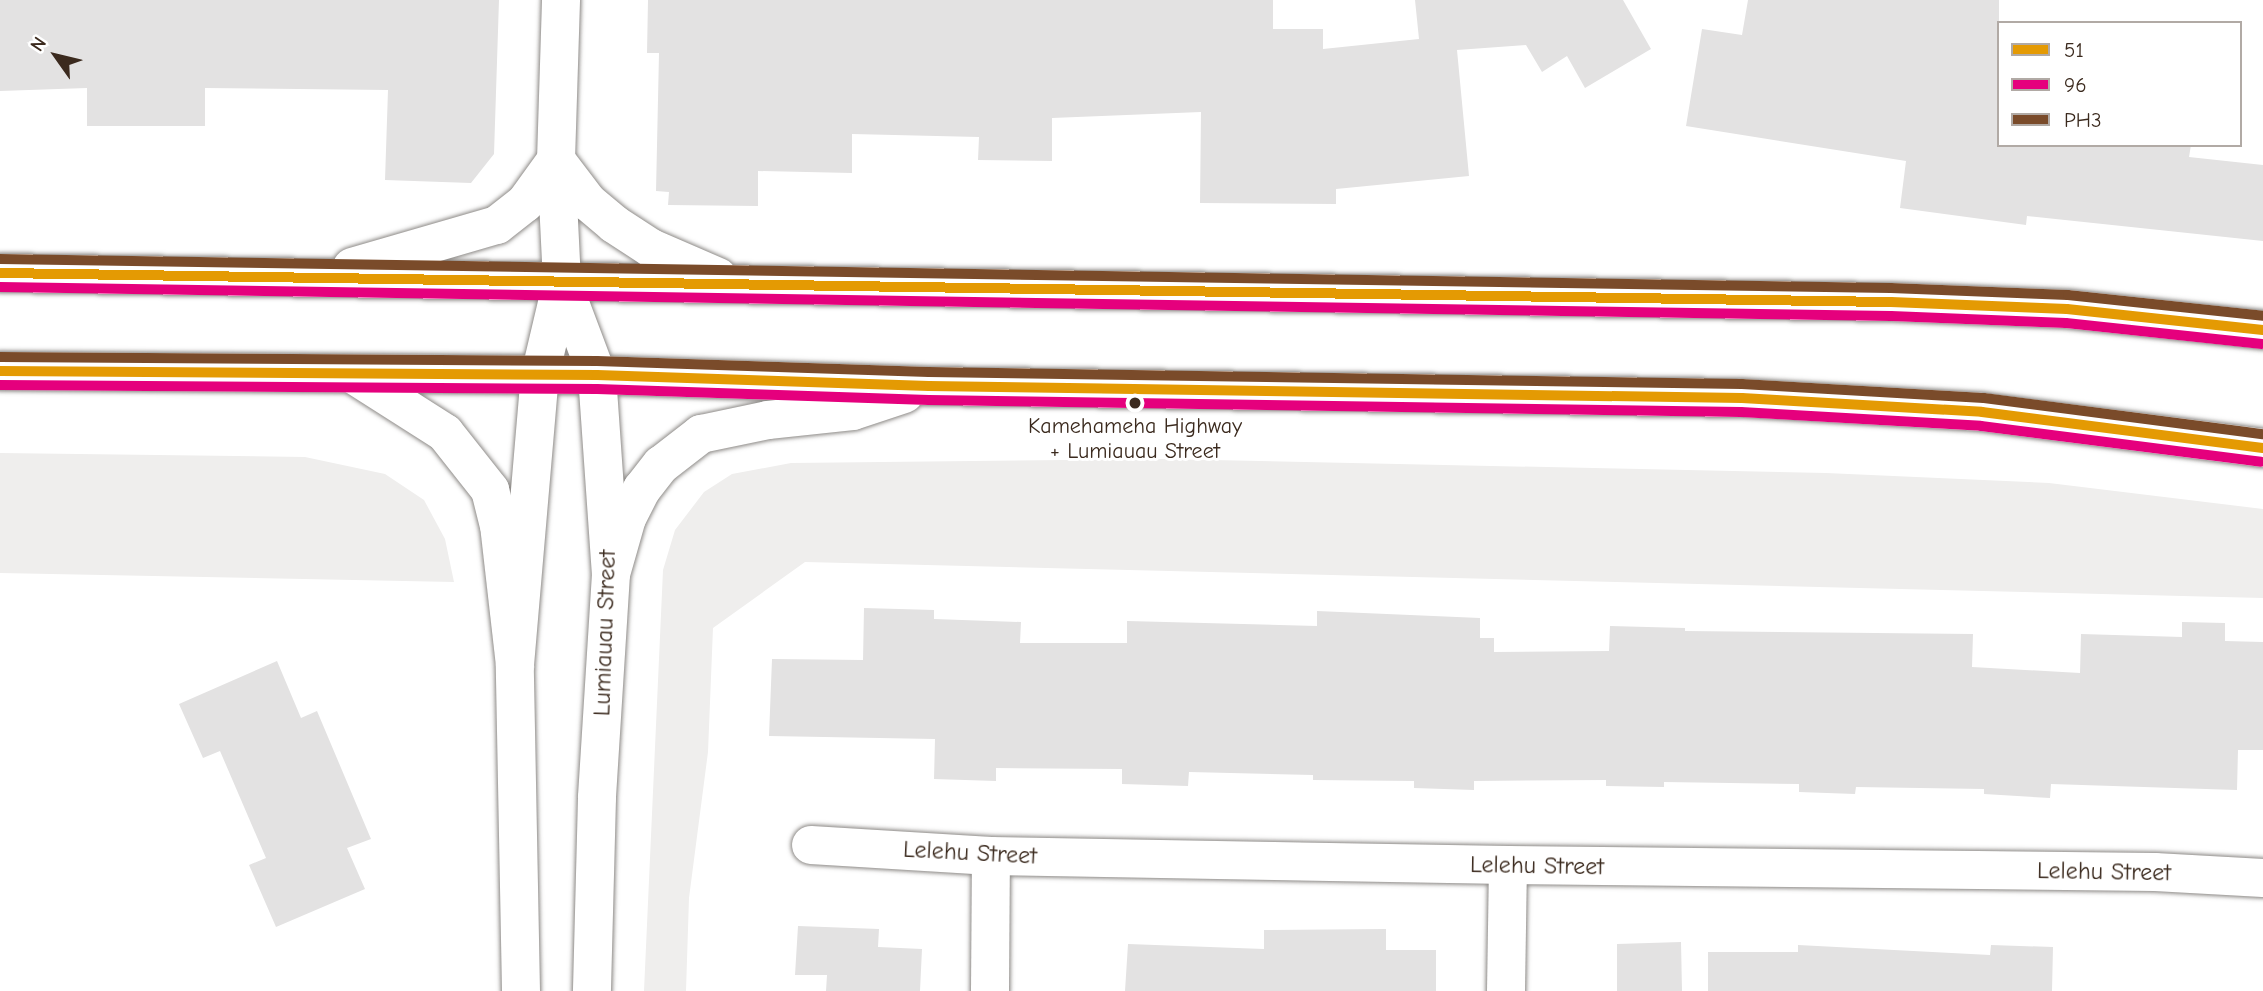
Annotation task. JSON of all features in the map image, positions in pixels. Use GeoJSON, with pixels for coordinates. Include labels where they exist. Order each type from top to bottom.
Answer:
{"type":"FeatureCollection","features":[{"type":"Feature","properties":{"kind":"main road","name":"Lumiauau Street"},"geometry":{"type":"LineString","coordinates":[[521,991],[515,665],[540,374],[562,282],[556,160],[561,0]]}},
{"type":"Feature","properties":{"kind":"main road"},"geometry":{"type":"LineString","coordinates":[[312,279],[497,225],[525,203],[556,160],[588,202],[614,224],[652,248],[729,282]]}},
{"type":"Feature","properties":{"kind":"main road"},"geometry":{"type":"LineString","coordinates":[[0,273],[312,279],[729,282],[1891,302],[2067,309],[2263,330]]}},
{"type":"Feature","properties":{"kind":"main road","name":"Lumiauau Street"},"geometry":{"type":"LineString","coordinates":[[562,282],[597,375],[611,574],[597,798],[592,991]]}},
{"type":"Feature","properties":{"kind":"main road"},"geometry":{"type":"LineString","coordinates":[[0,371],[540,374],[929,386],[1742,398],[1982,412],[2263,448]]}},
{"type":"Feature","properties":{"kind":"main road"},"geometry":{"type":"LineString","coordinates":[[354,375],[445,433],[490,490],[499,525],[515,665]]}},
{"type":"Feature","properties":{"kind":"main road"},"geometry":{"type":"LineString","coordinates":[[611,574],[627,518],[642,489],[661,465],[701,434],[768,420],[853,411],[929,386]]}},
{"type":"Feature","properties":{"kind":"main road","name":"Lelehu Street"},"geometry":{"type":"LineString","coordinates":[[811,845],[991,856],[1508,866],[2155,872],[2263,878]]}},
{"type":"Feature","properties":{"kind":"main road"},"geometry":{"type":"LineString","coordinates":[[990,991],[991,856]]}},
{"type":"Feature","properties":{"kind":"main road"},"geometry":{"type":"LineString","coordinates":[[1506,991],[1508,866]]}},
{"type":"Feature","properties":{"kind":"shaded area"},"geometry":{"type":"Polygon","coordinates":[[[0,453],[305,457],[385,474],[424,500],[445,539],[454,582],[0,573],[0,453]]]}},
{"type":"Feature","properties":{"kind":"shaded area"},"geometry":{"type":"Polygon","coordinates":[[[1163,459],[1826,473],[2049,483],[2263,509],[2263,598],[805,562],[713,628],[708,752],[689,898],[686,991],[644,991],[663,570],[675,530],[704,492],[732,474],[791,463],[1163,459]]]}},
{"type":"Feature","properties":{"kind":"building"},"geometry":{"type":"Polygon","coordinates":[[[0,0],[499,0],[494,154],[471,183],[385,180],[388,90],[205,88],[205,126],[87,126],[87,88],[0,91],[0,0]]]}},
{"type":"Feature","properties":{"kind":"building"},"geometry":{"type":"Polygon","coordinates":[[[648,0],[1273,0],[1273,29],[1323,29],[1323,49],[1419,39],[1415,0],[1623,0],[1651,49],[1585,88],[1567,56],[1542,72],[1526,45],[1457,50],[1469,176],[1336,189],[1336,204],[1200,203],[1201,112],[1052,118],[1052,161],[978,160],[979,137],[852,134],[852,173],[758,171],[758,206],[668,205],[669,192],[656,191],[659,53],[647,53],[648,0]]]}},
{"type":"Feature","properties":{"kind":"building"},"geometry":{"type":"Polygon","coordinates":[[[1748,0],[1999,0],[1997,147],[2191,147],[2189,157],[2263,165],[2263,241],[2027,216],[2026,225],[1900,208],[1906,161],[1686,126],[1702,29],[1742,35],[1748,0]]]}},
{"type":"Feature","properties":{"kind":"building"},"geometry":{"type":"Polygon","coordinates":[[[864,608],[934,610],[934,619],[1021,622],[1020,643],[1127,643],[1127,621],[1317,626],[1317,611],[1480,618],[1480,638],[1494,638],[1494,652],[1609,651],[1610,626],[1685,628],[1685,631],[1973,634],[1972,667],[2080,673],[2081,634],[2182,637],[2182,622],[2225,623],[2225,641],[2263,642],[2263,750],[2238,750],[2237,790],[2051,784],[2050,798],[1984,794],[1984,789],[1856,787],[1855,794],[1799,792],[1799,784],[1664,782],[1664,787],[1606,786],[1606,780],[1474,781],[1474,790],[1414,788],[1414,781],[1313,780],[1313,775],[1189,772],[1188,786],[1122,784],[1122,769],[996,768],[996,781],[934,779],[935,739],[769,736],[772,659],[863,660],[864,608]]]}},
{"type":"Feature","properties":{"kind":"building"},"geometry":{"type":"Polygon","coordinates":[[[277,661],[301,718],[317,711],[371,839],[347,848],[365,889],[276,927],[249,865],[266,858],[220,751],[203,758],[179,704],[277,661]]]}},
{"type":"Feature","properties":{"kind":"building"},"geometry":{"type":"Polygon","coordinates":[[[798,926],[879,929],[878,947],[922,949],[920,991],[826,991],[827,975],[795,975],[798,926]]]}},
{"type":"Feature","properties":{"kind":"building"},"geometry":{"type":"Polygon","coordinates":[[[1386,929],[1386,950],[1436,950],[1436,991],[1125,991],[1128,944],[1264,949],[1264,930],[1386,929]]]}},
{"type":"Feature","properties":{"kind":"building"},"geometry":{"type":"Polygon","coordinates":[[[1681,942],[1682,991],[1617,991],[1617,944],[1681,942]]]}},
{"type":"Feature","properties":{"kind":"building"},"geometry":{"type":"Polygon","coordinates":[[[1798,945],[1990,955],[1991,945],[2053,947],[2052,991],[1708,991],[1708,952],[1798,952],[1798,945]]]}},
{"type":"Feature","properties":{"kind":"transit line","name":"PH3"},"geometry":{"type":"LineString","coordinates":[[0,259],[1891,288],[2068,295],[2263,316]]}},
{"type":"Feature","properties":{"kind":"transit line","name":"51"},"geometry":{"type":"LineString","coordinates":[[0,273],[1891,302],[2067,309],[2263,330]]}},
{"type":"Feature","properties":{"kind":"transit line","name":"96"},"geometry":{"type":"LineString","coordinates":[[0,287],[1891,316],[2066,323],[2262,344]]}},
{"type":"Feature","properties":{"kind":"transit line","name":"PH3"},"geometry":{"type":"LineString","coordinates":[[0,357],[597,361],[929,372],[1742,384],[1984,398],[2263,434]]}},
{"type":"Feature","properties":{"kind":"transit line","name":"51"},"geometry":{"type":"LineString","coordinates":[[0,371],[597,375],[929,386],[1742,398],[1982,412],[2263,448]]}},
{"type":"Feature","properties":{"kind":"transit line","name":"96"},"geometry":{"type":"LineString","coordinates":[[0,385],[597,389],[929,400],[1741,412],[1981,426],[2261,462]]}},
{"type":"Feature","properties":{"kind":"place","name":"Kamehameha Highway + Lumiauau Street"},"geometry":{"type":"Point","coordinates":[1135,403]}}]}
